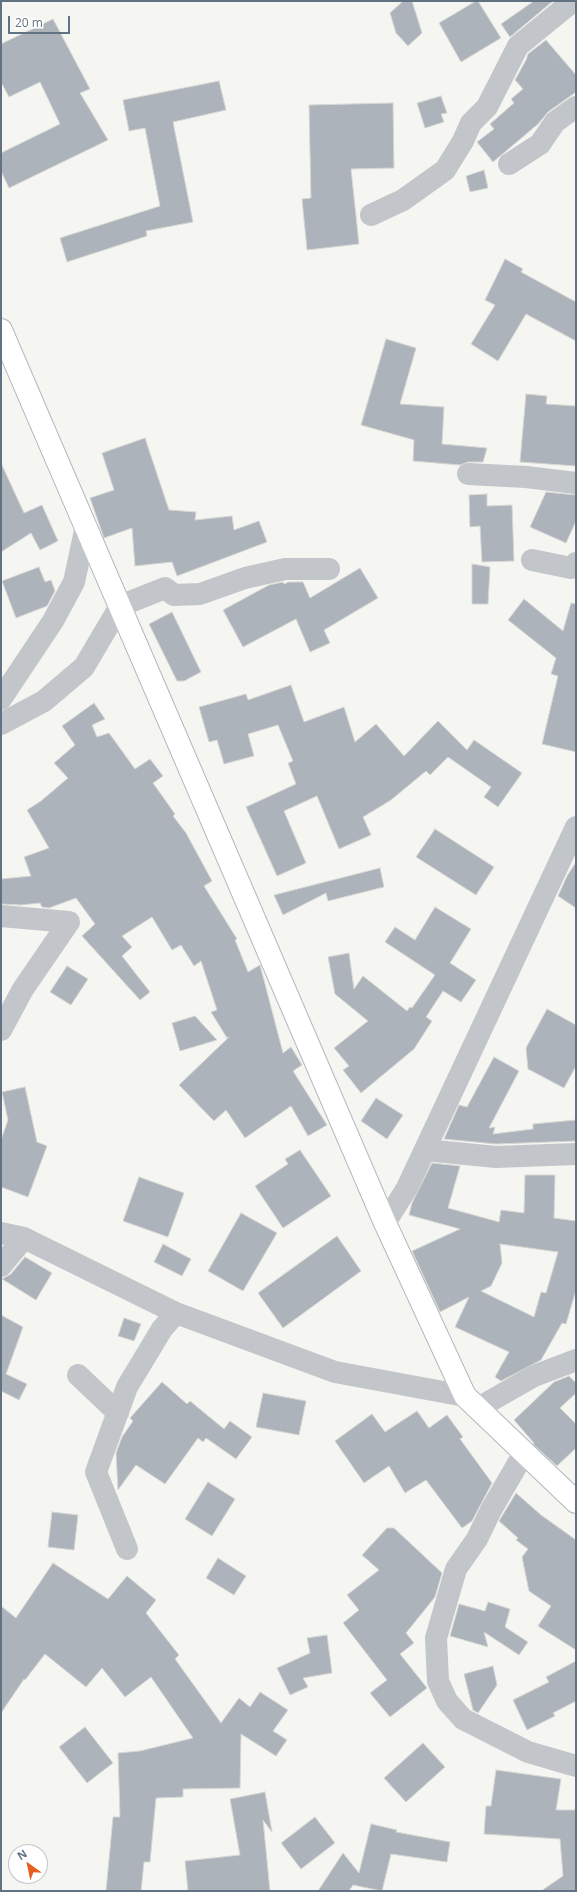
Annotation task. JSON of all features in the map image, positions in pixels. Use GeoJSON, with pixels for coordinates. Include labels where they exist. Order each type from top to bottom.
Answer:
{"type":"FeatureCollection","features":[{"type":"Feature","properties":{"kind":"street"},"geometry":{"type":"LineString","coordinates":[[371,215],[403,200],[445,170],[463,141],[471,123],[488,107],[518,46],[573,1]]}},
{"type":"Feature","properties":{"kind":"street"},"geometry":{"type":"LineString","coordinates":[[509,164],[540,144],[555,122],[576,107]]}},
{"type":"Feature","properties":{"kind":"street"},"geometry":{"type":"LineString","coordinates":[[1,330],[385,1223],[471,1402],[576,1502]]}},
{"type":"Feature","properties":{"kind":"street"},"geometry":{"type":"LineString","coordinates":[[468,474],[526,477],[576,483]]}},
{"type":"Feature","properties":{"kind":"street"},"geometry":{"type":"LineString","coordinates":[[1,699],[53,621],[74,582],[86,526]]}},
{"type":"Feature","properties":{"kind":"street"},"geometry":{"type":"LineString","coordinates":[[532,560],[571,568],[576,563]]}},
{"type":"Feature","properties":{"kind":"street"},"geometry":{"type":"LineString","coordinates":[[1,724],[44,701],[84,667],[120,606],[165,588],[174,595],[200,594],[245,578],[285,569],[329,569]]}},
{"type":"Feature","properties":{"kind":"street"},"geometry":{"type":"LineString","coordinates":[[385,1223],[408,1188],[424,1150],[576,827]]}},
{"type":"Feature","properties":{"kind":"street"},"geometry":{"type":"LineString","coordinates":[[1,916],[69,922],[23,989],[1,1030]]}},
{"type":"Feature","properties":{"kind":"street"},"geometry":{"type":"LineString","coordinates":[[424,1150],[496,1157],[576,1154]]}},
{"type":"Feature","properties":{"kind":"street"},"geometry":{"type":"LineString","coordinates":[[1,1234],[24,1238],[176,1313],[335,1372],[471,1402],[576,1360]]}},
{"type":"Feature","properties":{"kind":"street"},"geometry":{"type":"LineString","coordinates":[[1,1266],[24,1238]]}},
{"type":"Feature","properties":{"kind":"street"},"geometry":{"type":"LineString","coordinates":[[127,1549],[96,1472],[127,1387],[162,1329],[176,1313]]}},
{"type":"Feature","properties":{"kind":"street"},"geometry":{"type":"LineString","coordinates":[[78,1374],[118,1413]]}},
{"type":"Feature","properties":{"kind":"street"},"geometry":{"type":"LineString","coordinates":[[524,1453],[491,1510],[477,1539],[456,1569],[436,1638],[438,1681],[447,1701],[464,1719],[528,1752],[576,1766]]}},
{"type":"Feature","properties":{"kind":"building"},"geometry":{"type":"Polygon","coordinates":[[[403,1],[412,1],[422,33],[408,46],[396,33],[390,13],[403,1]]]}},
{"type":"Feature","properties":{"kind":"building"},"geometry":{"type":"Polygon","coordinates":[[[478,1],[501,38],[461,62],[439,23],[478,1]]]}},
{"type":"Feature","properties":{"kind":"building"},"geometry":{"type":"Polygon","coordinates":[[[534,1],[553,1],[510,37],[501,24],[534,1]]]}},
{"type":"Feature","properties":{"kind":"building"},"geometry":{"type":"Polygon","coordinates":[[[53,19],[90,89],[80,93],[108,140],[9,188],[1,171],[1,153],[60,124],[40,82],[9,97],[1,82],[1,44],[53,19]]]}},
{"type":"Feature","properties":{"kind":"building"},"geometry":{"type":"Polygon","coordinates":[[[546,40],[576,75],[576,92],[548,112],[538,124],[493,162],[477,142],[494,129],[490,124],[514,103],[511,99],[523,89],[515,80],[528,54],[546,40]]]}},
{"type":"Feature","properties":{"kind":"building"},"geometry":{"type":"Polygon","coordinates":[[[219,81],[226,110],[173,122],[193,222],[146,231],[147,236],[67,262],[60,238],[160,206],[145,128],[129,131],[123,100],[219,81]]]}},
{"type":"Feature","properties":{"kind":"building"},"geometry":{"type":"Polygon","coordinates":[[[441,96],[447,113],[441,114],[444,122],[425,128],[417,103],[441,96]]]}},
{"type":"Feature","properties":{"kind":"building"},"geometry":{"type":"Polygon","coordinates":[[[393,103],[394,168],[351,169],[359,244],[307,250],[302,199],[311,198],[309,105],[393,103]]]}},
{"type":"Feature","properties":{"kind":"building"},"geometry":{"type":"Polygon","coordinates":[[[484,170],[488,188],[470,192],[466,176],[484,170]]]}},
{"type":"Feature","properties":{"kind":"building"},"geometry":{"type":"Polygon","coordinates":[[[505,259],[523,269],[521,272],[576,302],[576,341],[526,314],[498,361],[471,344],[495,305],[485,300],[505,259]]]}},
{"type":"Feature","properties":{"kind":"building"},"geometry":{"type":"Polygon","coordinates":[[[386,339],[416,348],[400,404],[444,407],[442,444],[487,448],[483,462],[468,462],[460,465],[413,461],[414,440],[361,425],[386,339]]]}},
{"type":"Feature","properties":{"kind":"building"},"geometry":{"type":"Polygon","coordinates":[[[526,394],[547,396],[546,404],[576,406],[576,466],[520,462],[526,394]]]}},
{"type":"Feature","properties":{"kind":"building"},"geometry":{"type":"Polygon","coordinates":[[[145,438],[169,510],[196,512],[195,520],[232,516],[234,530],[259,521],[267,542],[177,576],[172,562],[135,566],[132,528],[104,538],[90,498],[114,490],[102,453],[145,438]]]}},
{"type":"Feature","properties":{"kind":"building"},"geometry":{"type":"Polygon","coordinates":[[[1,463],[24,513],[42,505],[58,541],[40,550],[31,533],[1,552],[1,463]]]}},
{"type":"Feature","properties":{"kind":"building"},"geometry":{"type":"Polygon","coordinates":[[[546,492],[576,495],[576,521],[566,543],[530,527],[546,492]]]}},
{"type":"Feature","properties":{"kind":"building"},"geometry":{"type":"Polygon","coordinates":[[[487,494],[487,506],[512,505],[514,561],[482,562],[480,526],[470,527],[469,495],[487,494]]]}},
{"type":"Feature","properties":{"kind":"building"},"geometry":{"type":"Polygon","coordinates":[[[472,564],[490,567],[488,604],[472,604],[472,564]]]}},
{"type":"Feature","properties":{"kind":"building"},"geometry":{"type":"Polygon","coordinates":[[[39,567],[45,582],[51,580],[55,591],[47,606],[16,618],[2,581],[39,567]]]}},
{"type":"Feature","properties":{"kind":"building"},"geometry":{"type":"Polygon","coordinates":[[[360,568],[378,598],[324,630],[330,643],[310,652],[296,619],[243,647],[223,610],[269,585],[283,582],[284,584],[289,582],[303,582],[310,598],[360,568]]]}},
{"type":"Feature","properties":{"kind":"building"},"geometry":{"type":"Polygon","coordinates":[[[524,599],[563,631],[571,603],[576,604],[576,752],[542,744],[558,676],[551,674],[556,658],[508,620],[524,599]]]}},
{"type":"Feature","properties":{"kind":"building"},"geometry":{"type":"Polygon","coordinates":[[[172,612],[201,672],[184,681],[177,681],[149,624],[172,612]]]}},
{"type":"Feature","properties":{"kind":"building"},"geometry":{"type":"Polygon","coordinates":[[[291,685],[304,722],[344,707],[355,742],[376,724],[404,756],[438,721],[467,750],[474,740],[522,773],[498,807],[484,797],[491,787],[448,757],[430,775],[426,771],[391,800],[363,817],[371,835],[339,849],[317,796],[284,811],[306,863],[277,876],[246,807],[296,784],[288,763],[293,761],[278,725],[248,734],[254,756],[224,764],[217,740],[209,742],[199,707],[246,694],[248,700],[291,685]]]}},
{"type":"Feature","properties":{"kind":"building"},"geometry":{"type":"Polygon","coordinates":[[[94,703],[105,719],[92,725],[97,737],[109,733],[135,769],[150,759],[163,776],[153,783],[175,814],[173,816],[186,833],[212,881],[204,886],[237,939],[235,940],[248,972],[260,965],[283,1053],[291,1047],[302,1065],[293,1071],[327,1125],[308,1136],[291,1106],[245,1138],[226,1110],[214,1121],[179,1085],[229,1037],[227,1038],[211,1012],[217,1010],[201,961],[194,966],[181,945],[172,950],[152,917],[122,936],[132,947],[122,956],[150,992],[140,1000],[82,936],[95,924],[76,898],[49,908],[42,907],[40,903],[21,905],[1,904],[1,879],[31,876],[24,857],[49,848],[27,810],[41,801],[68,778],[54,763],[75,745],[62,726],[94,703]]]}},
{"type":"Feature","properties":{"kind":"building"},"geometry":{"type":"Polygon","coordinates":[[[435,829],[494,867],[476,895],[416,857],[435,829]]]}},
{"type":"Feature","properties":{"kind":"building"},"geometry":{"type":"Polygon","coordinates":[[[576,862],[576,908],[558,896],[567,876],[576,862]]]}},
{"type":"Feature","properties":{"kind":"building"},"geometry":{"type":"Polygon","coordinates":[[[380,868],[384,887],[328,901],[326,893],[283,915],[274,895],[380,868]]]}},
{"type":"Feature","properties":{"kind":"building"},"geometry":{"type":"Polygon","coordinates":[[[435,907],[471,929],[450,963],[476,980],[461,1002],[443,991],[426,1017],[432,1021],[414,1049],[361,1093],[343,1070],[349,1066],[334,1048],[368,1021],[335,994],[328,957],[349,953],[354,989],[363,976],[407,1011],[410,1007],[412,1008],[435,975],[385,942],[395,927],[415,940],[435,907]]]}},
{"type":"Feature","properties":{"kind":"building"},"geometry":{"type":"Polygon","coordinates":[[[67,966],[88,979],[71,1005],[50,992],[67,966]]]}},
{"type":"Feature","properties":{"kind":"building"},"geometry":{"type":"Polygon","coordinates":[[[547,1009],[576,1025],[576,1066],[564,1088],[528,1069],[526,1048],[547,1009]]]}},
{"type":"Feature","properties":{"kind":"building"},"geometry":{"type":"Polygon","coordinates":[[[195,1016],[217,1040],[180,1051],[172,1023],[195,1016]]]}},
{"type":"Feature","properties":{"kind":"building"},"geometry":{"type":"Polygon","coordinates":[[[494,1057],[519,1071],[489,1128],[495,1127],[493,1134],[533,1129],[533,1124],[576,1120],[576,1141],[496,1144],[444,1139],[459,1105],[467,1107],[494,1057]]]}},
{"type":"Feature","properties":{"kind":"building"},"geometry":{"type":"Polygon","coordinates":[[[25,1087],[37,1142],[47,1146],[28,1197],[1,1187],[1,1140],[8,1120],[2,1092],[25,1087]]]}},
{"type":"Feature","properties":{"kind":"building"},"geometry":{"type":"Polygon","coordinates":[[[376,1098],[403,1115],[387,1139],[361,1121],[376,1098]]]}},
{"type":"Feature","properties":{"kind":"building"},"geometry":{"type":"Polygon","coordinates":[[[300,1150],[331,1196],[283,1228],[255,1186],[288,1164],[285,1159],[300,1150]]]}},
{"type":"Feature","properties":{"kind":"building"},"geometry":{"type":"Polygon","coordinates":[[[432,1163],[460,1166],[448,1208],[499,1222],[501,1210],[524,1213],[525,1175],[555,1175],[554,1218],[576,1221],[576,1290],[566,1324],[562,1323],[541,1360],[501,1381],[495,1377],[509,1352],[455,1327],[469,1297],[440,1312],[412,1251],[460,1229],[409,1215],[412,1203],[432,1163]],[[500,1244],[502,1263],[491,1286],[481,1291],[534,1317],[541,1292],[546,1293],[558,1252],[500,1244]]]}},
{"type":"Feature","properties":{"kind":"building"},"geometry":{"type":"Polygon","coordinates":[[[139,1177],[184,1193],[168,1237],[123,1221],[139,1177]]]}},
{"type":"Feature","properties":{"kind":"building"},"geometry":{"type":"Polygon","coordinates":[[[241,1213],[277,1233],[243,1291],[208,1271],[241,1213]]]}},
{"type":"Feature","properties":{"kind":"building"},"geometry":{"type":"Polygon","coordinates":[[[337,1236],[361,1271],[283,1328],[258,1293],[337,1236]]]}},
{"type":"Feature","properties":{"kind":"building"},"geometry":{"type":"Polygon","coordinates":[[[163,1244],[191,1259],[182,1276],[154,1262],[163,1244]]]}},
{"type":"Feature","properties":{"kind":"building"},"geometry":{"type":"Polygon","coordinates":[[[25,1257],[52,1273],[36,1300],[2,1279],[11,1274],[25,1257]]]}},
{"type":"Feature","properties":{"kind":"building"},"geometry":{"type":"Polygon","coordinates":[[[1,1315],[23,1327],[6,1374],[27,1384],[19,1400],[1,1391],[1,1315]]]}},
{"type":"Feature","properties":{"kind":"building"},"geometry":{"type":"Polygon","coordinates":[[[124,1318],[141,1324],[134,1341],[118,1336],[124,1318]]]}},
{"type":"Feature","properties":{"kind":"building"},"geometry":{"type":"Polygon","coordinates":[[[569,1376],[576,1383],[576,1393],[560,1408],[576,1424],[576,1448],[557,1466],[533,1444],[534,1443],[514,1420],[554,1382],[569,1376]]]}},
{"type":"Feature","properties":{"kind":"building"},"geometry":{"type":"Polygon","coordinates":[[[162,1382],[187,1404],[190,1401],[224,1429],[230,1421],[252,1437],[236,1459],[206,1438],[203,1442],[198,1438],[165,1484],[136,1465],[118,1490],[116,1453],[122,1437],[133,1421],[130,1418],[162,1382]]]}},
{"type":"Feature","properties":{"kind":"building"},"geometry":{"type":"Polygon","coordinates":[[[263,1393],[306,1401],[299,1435],[256,1427],[263,1393]]]}},
{"type":"Feature","properties":{"kind":"building"},"geometry":{"type":"Polygon","coordinates":[[[417,1411],[429,1428],[447,1415],[463,1437],[460,1439],[492,1483],[472,1521],[462,1528],[426,1480],[405,1493],[389,1466],[364,1483],[335,1441],[372,1414],[385,1432],[417,1411]]]}},
{"type":"Feature","properties":{"kind":"building"},"geometry":{"type":"Polygon","coordinates":[[[208,1482],[235,1499],[212,1536],[185,1519],[208,1482]]]}},
{"type":"Feature","properties":{"kind":"building"},"geometry":{"type":"Polygon","coordinates":[[[516,1493],[541,1515],[576,1540],[576,1650],[538,1626],[551,1606],[529,1591],[522,1557],[528,1549],[516,1540],[518,1538],[499,1521],[516,1493]]]}},
{"type":"Feature","properties":{"kind":"building"},"geometry":{"type":"Polygon","coordinates":[[[52,1512],[78,1515],[74,1550],[48,1547],[52,1512]]]}},
{"type":"Feature","properties":{"kind":"building"},"geometry":{"type":"Polygon","coordinates":[[[387,1528],[394,1528],[442,1573],[435,1597],[406,1633],[414,1643],[400,1654],[427,1688],[390,1717],[370,1693],[387,1680],[343,1623],[359,1610],[347,1595],[379,1570],[362,1555],[387,1528]]]}},
{"type":"Feature","properties":{"kind":"building"},"geometry":{"type":"Polygon","coordinates":[[[218,1558],[246,1576],[234,1595],[206,1578],[218,1558]]]}},
{"type":"Feature","properties":{"kind":"building"},"geometry":{"type":"Polygon","coordinates":[[[53,1563],[108,1599],[127,1576],[156,1600],[146,1613],[179,1655],[175,1659],[221,1723],[239,1698],[250,1707],[260,1692],[288,1710],[273,1731],[287,1740],[276,1756],[241,1734],[240,1788],[183,1789],[183,1797],[156,1798],[150,1862],[144,1862],[141,1891],[106,1891],[113,1817],[120,1817],[118,1753],[140,1751],[193,1738],[151,1677],[125,1697],[102,1668],[86,1687],[45,1654],[25,1680],[24,1679],[1,1713],[1,1606],[16,1618],[53,1563]]]}},
{"type":"Feature","properties":{"kind":"building"},"geometry":{"type":"Polygon","coordinates":[[[488,1602],[510,1609],[505,1627],[528,1642],[519,1655],[484,1632],[488,1647],[450,1636],[459,1604],[485,1611],[488,1602]]]}},
{"type":"Feature","properties":{"kind":"building"},"geometry":{"type":"Polygon","coordinates":[[[327,1635],[332,1673],[303,1678],[308,1687],[290,1695],[277,1668],[310,1653],[307,1638],[327,1635]]]}},
{"type":"Feature","properties":{"kind":"building"},"geometry":{"type":"Polygon","coordinates":[[[576,1661],[576,1701],[553,1713],[555,1716],[527,1730],[513,1700],[549,1682],[546,1677],[576,1661]]]}},
{"type":"Feature","properties":{"kind":"building"},"geometry":{"type":"Polygon","coordinates":[[[493,1666],[497,1685],[478,1713],[473,1710],[464,1674],[493,1666]]]}},
{"type":"Feature","properties":{"kind":"building"},"geometry":{"type":"Polygon","coordinates":[[[85,1727],[113,1763],[87,1783],[59,1747],[85,1727]]]}},
{"type":"Feature","properties":{"kind":"building"},"geometry":{"type":"Polygon","coordinates":[[[423,1743],[445,1767],[406,1802],[384,1778],[423,1743]]]}},
{"type":"Feature","properties":{"kind":"building"},"geometry":{"type":"Polygon","coordinates":[[[496,1770],[561,1779],[556,1810],[576,1810],[576,1891],[541,1891],[563,1876],[560,1839],[484,1834],[486,1806],[491,1806],[496,1770]]]}},
{"type":"Feature","properties":{"kind":"building"},"geometry":{"type":"Polygon","coordinates":[[[265,1792],[272,1832],[263,1820],[270,1891],[188,1891],[185,1861],[240,1855],[230,1799],[265,1792]]]}},
{"type":"Feature","properties":{"kind":"building"},"geometry":{"type":"Polygon","coordinates":[[[315,1817],[335,1843],[301,1869],[281,1843],[315,1817]]]}},
{"type":"Feature","properties":{"kind":"building"},"geometry":{"type":"Polygon","coordinates":[[[371,1824],[397,1830],[396,1832],[450,1842],[447,1862],[391,1854],[382,1891],[353,1885],[349,1891],[318,1891],[343,1853],[359,1873],[371,1824]]]}}]}
